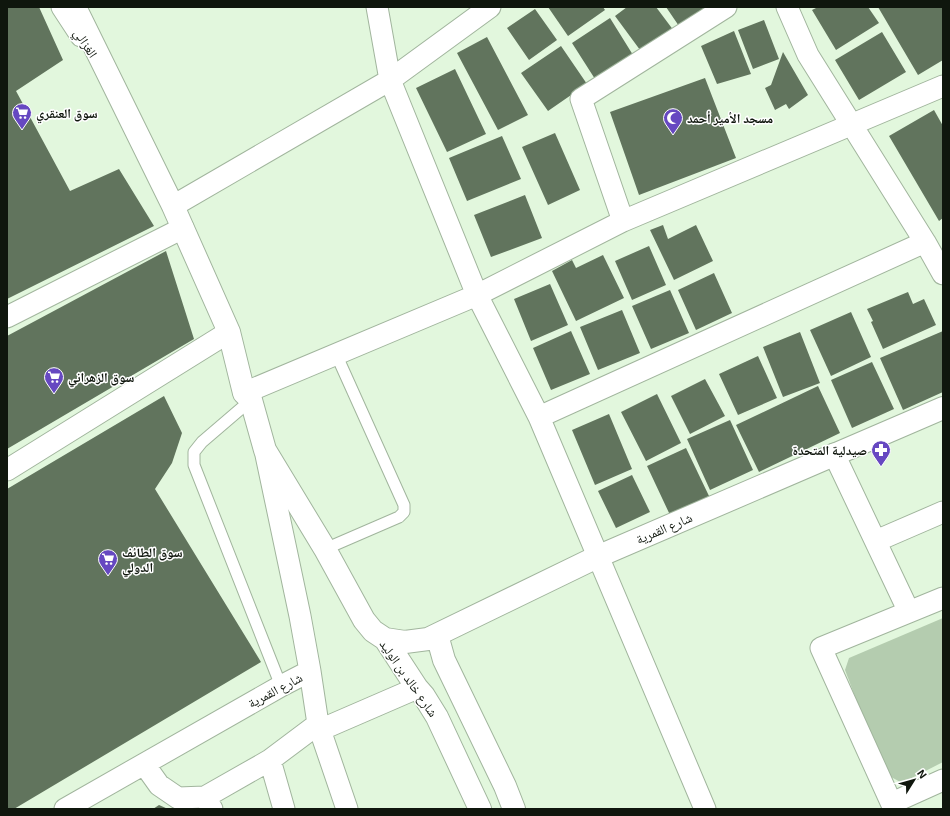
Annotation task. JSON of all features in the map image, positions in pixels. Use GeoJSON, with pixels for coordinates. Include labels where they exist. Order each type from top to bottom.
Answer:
{"type":"FeatureCollection","features":[{"type":"Feature","properties":{"kind":"street","name":"الغزالي"},"geometry":{"type":"LineString","coordinates":[[62,7],[110,80]]}},
{"type":"Feature","properties":{"kind":"street","name":"شارع خالد بن الوليد"},"geometry":{"type":"LineString","coordinates":[[75,7],[173,206],[229,332],[266,450],[364,620],[373,631],[385,639],[437,717],[480,809]]}},
{"type":"Feature","properties":{"kind":"street"},"geometry":{"type":"LineString","coordinates":[[377,7],[390,80],[477,295],[540,417],[705,809]]}},
{"type":"Feature","properties":{"kind":"street"},"geometry":{"type":"LineString","coordinates":[[173,206],[390,80],[490,7]]}},
{"type":"Feature","properties":{"kind":"street"},"geometry":{"type":"LineString","coordinates":[[623,221],[581,99],[726,7]]}},
{"type":"Feature","properties":{"kind":"street"},"geometry":{"type":"LineString","coordinates":[[787,7],[808,55],[925,242],[943,274]]}},
{"type":"Feature","properties":{"kind":"street"},"geometry":{"type":"LineString","coordinates":[[248,396],[336,354],[477,295],[623,221],[943,86]]}},
{"type":"Feature","properties":{"kind":"street"},"geometry":{"type":"LineString","coordinates":[[7,317],[183,228]]}},
{"type":"Feature","properties":{"kind":"street"},"geometry":{"type":"LineString","coordinates":[[540,417],[925,242]]}},
{"type":"Feature","properties":{"kind":"street"},"geometry":{"type":"LineString","coordinates":[[7,470],[229,332]]}},
{"type":"Feature","properties":{"kind":"street","name":"شارع القمرية"},"geometry":{"type":"LineString","coordinates":[[385,639],[405,642],[428,639],[599,556],[943,408]]}},
{"type":"Feature","properties":{"kind":"street","name":"شارع القمرية"},"geometry":{"type":"LineString","coordinates":[[65,809],[310,671],[266,450]]}},
{"type":"Feature","properties":{"kind":"street"},"geometry":{"type":"LineString","coordinates":[[834,454],[909,612]]}},
{"type":"Feature","properties":{"kind":"street"},"geometry":{"type":"LineString","coordinates":[[876,541],[943,512]]}},
{"type":"Feature","properties":{"kind":"street"},"geometry":{"type":"LineString","coordinates":[[943,598],[821,648],[893,806],[943,780]]}},
{"type":"Feature","properties":{"kind":"street"},"geometry":{"type":"LineString","coordinates":[[437,635],[444,660],[505,786],[514,809]]}},
{"type":"Feature","properties":{"kind":"street"},"geometry":{"type":"LineString","coordinates":[[310,671],[319,727],[347,809]]}},
{"type":"Feature","properties":{"kind":"street"},"geometry":{"type":"LineString","coordinates":[[144,764],[159,785],[178,798],[209,803],[319,727],[417,688]]}},
{"type":"Feature","properties":{"kind":"street"},"geometry":{"type":"LineString","coordinates":[[270,760],[284,809]]}},
{"type":"Feature","properties":{"kind":"lane"},"geometry":{"type":"LineString","coordinates":[[325,550],[398,517],[404,512],[404,505],[336,354]]}},
{"type":"Feature","properties":{"kind":"lane"},"geometry":{"type":"LineString","coordinates":[[248,396],[194,452],[194,464],[281,686]]}},
{"type":"Feature","properties":{"kind":"green space"},"geometry":{"type":"Polygon","coordinates":[[[943,618],[943,762],[902,783],[884,773],[845,670],[849,658],[943,618]]]}},
{"type":"Feature","properties":{"kind":"building","name":"سوق العنقري"},"geometry":{"type":"Polygon","coordinates":[[[7,7],[39,7],[63,60],[16,91],[70,191],[119,169],[154,226],[7,299],[7,7]]]}},
{"type":"Feature","properties":{"kind":"building"},"geometry":{"type":"Polygon","coordinates":[[[548,7],[603,7],[605,10],[568,36],[548,7]]]}},
{"type":"Feature","properties":{"kind":"building"},"geometry":{"type":"Polygon","coordinates":[[[627,7],[656,7],[674,31],[643,54],[615,16],[627,7]]]}},
{"type":"Feature","properties":{"kind":"building"},"geometry":{"type":"Polygon","coordinates":[[[666,7],[715,7],[681,29],[666,7]]]}},
{"type":"Feature","properties":{"kind":"building"},"geometry":{"type":"Polygon","coordinates":[[[818,7],[868,7],[879,23],[836,50],[812,10],[818,7]]]}},
{"type":"Feature","properties":{"kind":"building"},"geometry":{"type":"Polygon","coordinates":[[[878,7],[943,7],[943,60],[918,75],[878,7]]]}},
{"type":"Feature","properties":{"kind":"building"},"geometry":{"type":"Polygon","coordinates":[[[535,9],[557,40],[529,60],[507,28],[535,9]]]}},
{"type":"Feature","properties":{"kind":"building"},"geometry":{"type":"Polygon","coordinates":[[[610,18],[633,55],[595,79],[572,43],[610,18]]]}},
{"type":"Feature","properties":{"kind":"building"},"geometry":{"type":"Polygon","coordinates":[[[764,20],[779,59],[753,69],[738,30],[764,20]]]}},
{"type":"Feature","properties":{"kind":"building"},"geometry":{"type":"Polygon","coordinates":[[[734,31],[751,74],[717,84],[701,46],[734,31]]]}},
{"type":"Feature","properties":{"kind":"building"},"geometry":{"type":"Polygon","coordinates":[[[882,32],[906,72],[859,100],[835,60],[882,32]]]}},
{"type":"Feature","properties":{"kind":"building"},"geometry":{"type":"Polygon","coordinates":[[[487,37],[528,115],[498,130],[457,53],[487,37]]]}},
{"type":"Feature","properties":{"kind":"building"},"geometry":{"type":"Polygon","coordinates":[[[561,46],[587,84],[548,111],[521,73],[561,46]]]}},
{"type":"Feature","properties":{"kind":"building"},"geometry":{"type":"Polygon","coordinates":[[[783,52],[808,95],[789,109],[786,104],[775,110],[765,88],[771,85],[783,52]]]}},
{"type":"Feature","properties":{"kind":"building"},"geometry":{"type":"Polygon","coordinates":[[[455,69],[486,134],[447,152],[416,88],[455,69]]]}},
{"type":"Feature","properties":{"kind":"building","name":"مسجد الأمير أحمد"},"geometry":{"type":"Polygon","coordinates":[[[705,78],[736,158],[639,195],[610,112],[705,78]]]}},
{"type":"Feature","properties":{"kind":"building"},"geometry":{"type":"Polygon","coordinates":[[[934,110],[943,126],[943,218],[939,221],[889,136],[934,110]]]}},
{"type":"Feature","properties":{"kind":"building"},"geometry":{"type":"Polygon","coordinates":[[[555,133],[580,190],[548,205],[522,147],[555,133]]]}},
{"type":"Feature","properties":{"kind":"building"},"geometry":{"type":"Polygon","coordinates":[[[502,136],[521,179],[467,201],[449,158],[502,136]]]}},
{"type":"Feature","properties":{"kind":"building"},"geometry":{"type":"Polygon","coordinates":[[[525,195],[542,238],[491,257],[474,215],[525,195]]]}},
{"type":"Feature","properties":{"kind":"building"},"geometry":{"type":"Polygon","coordinates":[[[663,225],[668,239],[696,225],[713,261],[674,280],[650,230],[663,225]]]}},
{"type":"Feature","properties":{"kind":"building"},"geometry":{"type":"Polygon","coordinates":[[[649,246],[666,285],[632,300],[615,261],[649,246]]]}},
{"type":"Feature","properties":{"kind":"building","name":"سوق الزهراني"},"geometry":{"type":"Polygon","coordinates":[[[166,251],[194,339],[7,449],[7,336],[166,251]]]}},
{"type":"Feature","properties":{"kind":"building"},"geometry":{"type":"Polygon","coordinates":[[[603,255],[624,298],[576,321],[552,271],[572,260],[576,268],[603,255]]]}},
{"type":"Feature","properties":{"kind":"building"},"geometry":{"type":"Polygon","coordinates":[[[714,273],[732,313],[696,330],[678,290],[714,273]]]}},
{"type":"Feature","properties":{"kind":"building"},"geometry":{"type":"Polygon","coordinates":[[[550,284],[568,325],[531,341],[514,299],[550,284]]]}},
{"type":"Feature","properties":{"kind":"building"},"geometry":{"type":"Polygon","coordinates":[[[670,290],[689,333],[651,349],[632,306],[670,290]]]}},
{"type":"Feature","properties":{"kind":"building"},"geometry":{"type":"Polygon","coordinates":[[[908,292],[913,304],[924,299],[936,325],[883,349],[867,309],[908,292]]]}},
{"type":"Feature","properties":{"kind":"building"},"geometry":{"type":"Polygon","coordinates":[[[622,310],[640,353],[598,370],[580,327],[622,310]]]}},
{"type":"Feature","properties":{"kind":"building"},"geometry":{"type":"Polygon","coordinates":[[[851,312],[871,357],[831,376],[810,330],[851,312]]]}},
{"type":"Feature","properties":{"kind":"building"},"geometry":{"type":"Polygon","coordinates":[[[571,331],[590,374],[551,390],[533,348],[571,331]]]}},
{"type":"Feature","properties":{"kind":"building"},"geometry":{"type":"Polygon","coordinates":[[[943,331],[943,392],[903,410],[880,358],[943,331]]]}},
{"type":"Feature","properties":{"kind":"building"},"geometry":{"type":"Polygon","coordinates":[[[800,332],[820,383],[783,397],[763,347],[800,332]]]}},
{"type":"Feature","properties":{"kind":"building"},"geometry":{"type":"Polygon","coordinates":[[[758,356],[777,398],[738,415],[719,374],[758,356]]]}},
{"type":"Feature","properties":{"kind":"building"},"geometry":{"type":"Polygon","coordinates":[[[872,362],[894,409],[852,428],[831,380],[872,362]]]}},
{"type":"Feature","properties":{"kind":"building"},"geometry":{"type":"Polygon","coordinates":[[[705,379],[725,416],[690,434],[671,396],[705,379]]]}},
{"type":"Feature","properties":{"kind":"building"},"geometry":{"type":"Polygon","coordinates":[[[818,386],[840,433],[759,472],[736,425],[818,386]]]}},
{"type":"Feature","properties":{"kind":"building"},"geometry":{"type":"Polygon","coordinates":[[[657,394],[681,443],[646,461],[621,412],[657,394]]]}},
{"type":"Feature","properties":{"kind":"building","name":"سوق الطائف الدولي"},"geometry":{"type":"Polygon","coordinates":[[[164,396],[182,433],[172,463],[155,489],[261,662],[14,809],[7,809],[7,489],[164,396]]]}},
{"type":"Feature","properties":{"kind":"building"},"geometry":{"type":"Polygon","coordinates":[[[609,414],[632,469],[595,485],[572,430],[609,414]]]}},
{"type":"Feature","properties":{"kind":"building"},"geometry":{"type":"Polygon","coordinates":[[[730,420],[753,470],[710,490],[687,439],[730,420]]]}},
{"type":"Feature","properties":{"kind":"building"},"geometry":{"type":"Polygon","coordinates":[[[686,448],[709,496],[670,515],[647,466],[686,448]]]}},
{"type":"Feature","properties":{"kind":"building"},"geometry":{"type":"Polygon","coordinates":[[[632,475],[650,512],[616,528],[598,491],[632,475]]]}},
{"type":"Feature","properties":{"kind":"building"},"geometry":{"type":"Polygon","coordinates":[[[159,805],[168,809],[153,809],[159,805]]]}},
{"type":"Feature","properties":{"kind":"place","name":"سوق العنقري"},"geometry":{"type":"Point","coordinates":[22,130]}},
{"type":"Feature","properties":{"kind":"place","name":"مسجد الأمير أحمد"},"geometry":{"type":"Point","coordinates":[673,135]}},
{"type":"Feature","properties":{"kind":"place","name":"سوق الزهراني"},"geometry":{"type":"Point","coordinates":[54,394]}},
{"type":"Feature","properties":{"kind":"place","name":"صيدلية المتحدة"},"geometry":{"type":"Point","coordinates":[881,467]}},
{"type":"Feature","properties":{"kind":"place","name":"سوق الطائف الدولي"},"geometry":{"type":"Point","coordinates":[108,576]}}]}
